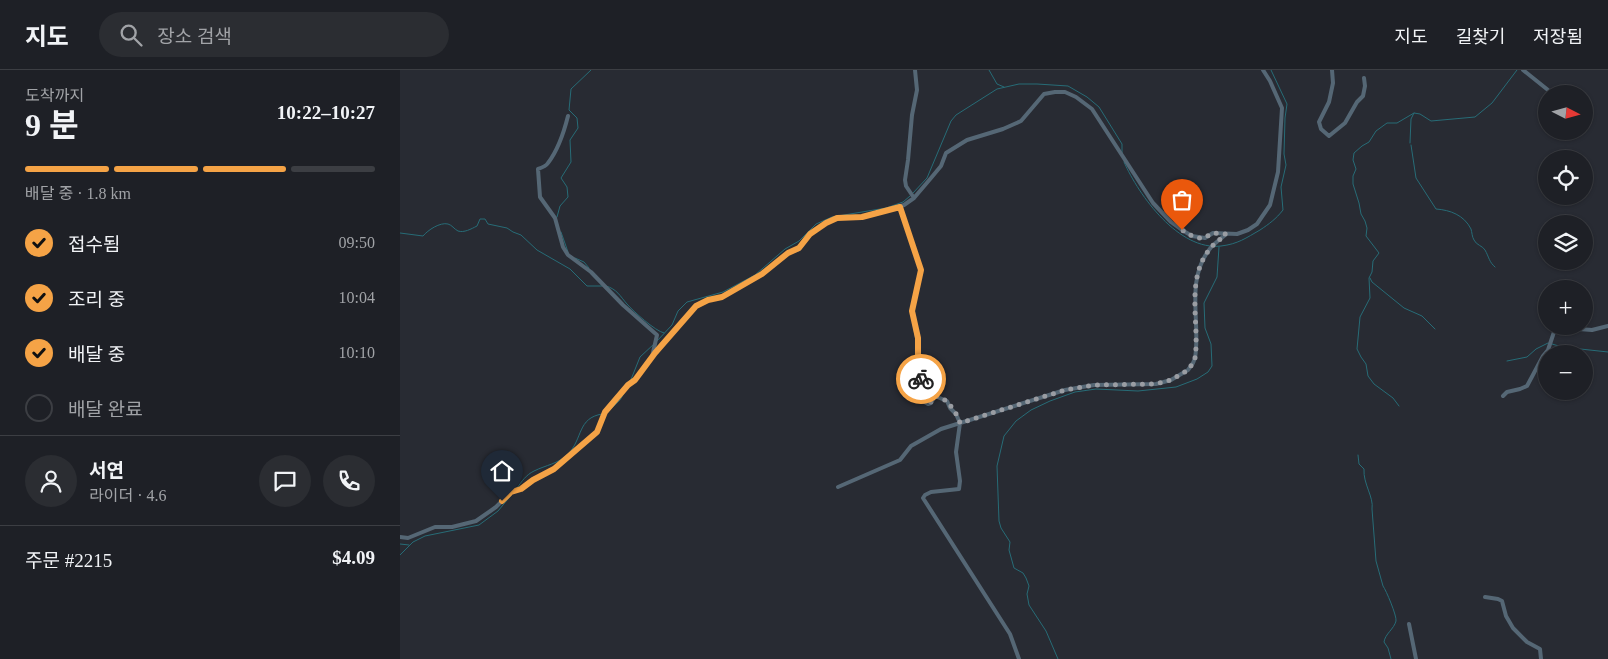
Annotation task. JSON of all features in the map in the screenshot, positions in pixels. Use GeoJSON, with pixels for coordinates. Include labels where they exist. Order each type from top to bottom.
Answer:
{"type":"FeatureCollection","features":[{"type":"Feature","properties":{"kind":"street"},"geometry":{"type":"LineString","coordinates":[[914,198],[905,180],[916,90],[915,70]]}},
{"type":"Feature","properties":{"kind":"street"},"geometry":{"type":"LineString","coordinates":[[400,537],[408,538],[435,527],[452,527],[473,522],[496,508],[511,492],[521,489],[554,469],[597,432],[605,412],[628,385],[635,380],[652,357],[696,306],[708,300],[722,297],[762,274],[788,253],[799,248],[806,238],[821,226],[837,218],[862,217],[900,207],[914,198],[941,166],[946,153],[967,140],[1003,129],[1021,121],[1044,94],[1061,92],[1076,97],[1096,113],[1156,207],[1171,222],[1187,233],[1204,238],[1213,233],[1226,234],[1248,230],[1257,224],[1270,205],[1276,184],[1282,108],[1263,70]]}},
{"type":"Feature","properties":{"kind":"street"},"geometry":{"type":"LineString","coordinates":[[1332,70],[1333,83],[1329,102],[1320,122],[1321,129],[1329,136],[1345,123],[1357,102],[1363,96],[1364,78]]}},
{"type":"Feature","properties":{"kind":"street"},"geometry":{"type":"LineString","coordinates":[[1523,70],[1542,85]]}},
{"type":"Feature","properties":{"kind":"street"},"geometry":{"type":"LineString","coordinates":[[568,116],[560,142],[554,153],[547,164],[538,169],[540,197],[555,218],[563,247],[570,258],[591,272],[623,306],[656,335],[652,357]]}},
{"type":"Feature","properties":{"kind":"street"},"geometry":{"type":"LineString","coordinates":[[900,207],[921,270],[912,311],[918,338],[918,358],[921,377],[916,397],[928,404],[935,396],[947,401],[960,423],[956,452],[959,489],[931,492],[923,498],[1010,634],[1019,659]]}},
{"type":"Feature","properties":{"kind":"street"},"geometry":{"type":"LineString","coordinates":[[838,487],[900,460],[915,443],[938,430],[1065,390],[1094,385],[1156,384],[1175,378],[1183,373],[1193,363],[1195,358],[1195,290],[1202,265],[1210,249],[1226,234]]}},
{"type":"Feature","properties":{"kind":"street"},"geometry":{"type":"LineString","coordinates":[[1503,396],[1507,392],[1527,386],[1548,350],[1554,332],[1569,328],[1596,330],[1608,326]]}},
{"type":"Feature","properties":{"kind":"street"},"geometry":{"type":"LineString","coordinates":[[1485,597],[1498,598],[1502,601],[1506,616],[1514,628],[1527,642],[1540,649],[1541,659]]}},
{"type":"Feature","properties":{"kind":"street"},"geometry":{"type":"LineString","coordinates":[[1410,624],[1416,659]]}},
{"type":"Feature","properties":{"kind":"waterway"},"geometry":{"type":"LineString","coordinates":[[557,217],[560,206],[568,197],[567,187],[561,178],[571,162],[570,140],[578,128],[577,118],[569,110],[571,89],[591,70]]}},
{"type":"Feature","properties":{"kind":"waterway"},"geometry":{"type":"LineString","coordinates":[[989,70],[997,84],[1004,87]]}},
{"type":"Feature","properties":{"kind":"waterway"},"geometry":{"type":"LineString","coordinates":[[1124,162],[1150,205],[1162,219],[1190,240],[1205,245],[1221,246],[1237,242],[1260,230],[1283,210],[1281,187],[1286,165],[1284,154],[1287,104],[1271,70]]}},
{"type":"Feature","properties":{"kind":"waterway"},"geometry":{"type":"LineString","coordinates":[[1399,406],[1393,398],[1374,384],[1368,376],[1366,364],[1357,349],[1360,317],[1370,298],[1369,278],[1372,272],[1373,261],[1379,253],[1366,236],[1367,228],[1353,184],[1353,176],[1356,169],[1353,160],[1354,153],[1369,142],[1376,131],[1387,123],[1397,123],[1414,113],[1420,114],[1431,121],[1475,117],[1492,103],[1517,70]]}},
{"type":"Feature","properties":{"kind":"waterway"},"geometry":{"type":"LineString","coordinates":[[913,193],[927,178],[951,121],[956,115],[997,89],[1019,84],[1068,86],[1087,97],[1099,107],[1122,144],[1122,153]]}},
{"type":"Feature","properties":{"kind":"waterway"},"geometry":{"type":"LineString","coordinates":[[1410,143],[1411,119],[1414,113]]}},
{"type":"Feature","properties":{"kind":"waterway"},"geometry":{"type":"LineString","coordinates":[[1411,145],[1416,178],[1436,209],[1451,212],[1465,220],[1471,229],[1475,242],[1484,249],[1495,267]]}},
{"type":"Feature","properties":{"kind":"waterway"},"geometry":{"type":"LineString","coordinates":[[657,341],[672,325],[678,311],[687,302],[723,292],[755,275],[785,249],[799,241],[816,224],[832,217],[886,208],[903,202],[910,196]]}},
{"type":"Feature","properties":{"kind":"waterway"},"geometry":{"type":"LineString","coordinates":[[400,233],[423,236],[441,224],[449,225],[458,231],[465,231],[477,226],[480,219],[485,219],[488,224],[507,228],[521,235],[537,250],[570,269],[587,286],[602,286]]}},
{"type":"Feature","properties":{"kind":"waterway"},"geometry":{"type":"LineString","coordinates":[[561,232],[568,252]]}},
{"type":"Feature","properties":{"kind":"waterway"},"geometry":{"type":"LineString","coordinates":[[1058,659],[1046,631],[1029,605],[1027,594],[1029,586],[1023,573],[1014,568],[1009,550],[1010,542],[999,521],[997,466],[1004,436],[1016,421],[1031,410],[1075,392],[1096,389],[1138,391],[1176,387],[1197,379],[1208,372],[1212,366],[1211,344],[1205,328],[1204,303],[1217,277],[1219,247]]}},
{"type":"Feature","properties":{"kind":"waterway"},"geometry":{"type":"LineString","coordinates":[[575,258],[584,262],[589,268]]}},
{"type":"Feature","properties":{"kind":"waterway"},"geometry":{"type":"LineString","coordinates":[[1370,278],[1372,282],[1404,308],[1422,316],[1435,329]]}},
{"type":"Feature","properties":{"kind":"waterway"},"geometry":{"type":"LineString","coordinates":[[606,286],[616,291],[630,307],[655,329],[664,333]]}},
{"type":"Feature","properties":{"kind":"waterway"},"geometry":{"type":"LineString","coordinates":[[1507,361],[1527,357],[1536,349],[1548,343]]}},
{"type":"Feature","properties":{"kind":"waterway"},"geometry":{"type":"LineString","coordinates":[[630,382],[640,357],[654,344]]}},
{"type":"Feature","properties":{"kind":"waterway"},"geometry":{"type":"LineString","coordinates":[[1552,344],[1562,347],[1608,352]]}},
{"type":"Feature","properties":{"kind":"waterway"},"geometry":{"type":"LineString","coordinates":[[608,412],[620,400],[627,388]]}},
{"type":"Feature","properties":{"kind":"waterway"},"geometry":{"type":"LineString","coordinates":[[517,488],[524,478],[531,473],[556,462],[568,454],[573,448],[584,424],[594,416],[602,414]]}},
{"type":"Feature","properties":{"kind":"waterway"},"geometry":{"type":"LineString","coordinates":[[1358,455],[1359,464],[1364,469],[1372,504],[1376,561],[1383,586],[1396,618],[1395,624],[1384,642],[1391,659]]}},
{"type":"Feature","properties":{"kind":"waterway"},"geometry":{"type":"LineString","coordinates":[[400,555],[413,542],[425,536],[479,525],[498,511],[513,493]]}},
{"type":"Feature","properties":{"kind":"waterway"},"geometry":{"type":"LineString","coordinates":[[400,544],[409,545]]}},
{"type":"Feature","properties":{"kind":"way so far"},"geometry":{"type":"LineString","coordinates":[[921,379],[916,397],[928,404],[930,404],[935,396],[947,401],[960,423],[1065,390],[1094,385],[1156,384],[1179,376],[1188,370],[1196,354],[1195,290],[1197,279],[1207,252],[1226,234],[1213,233],[1200,238],[1182,230]]}},
{"type":"Feature","properties":{"kind":"route"},"geometry":{"type":"LineString","coordinates":[[502,501],[514,490],[520,490],[533,480],[554,469],[597,432],[605,412],[628,385],[635,380],[655,353],[696,306],[708,300],[722,297],[767,271],[788,253],[799,248],[810,234],[837,218],[845,216],[862,217],[900,207],[921,270],[912,311],[918,338],[921,379]]}}]}
